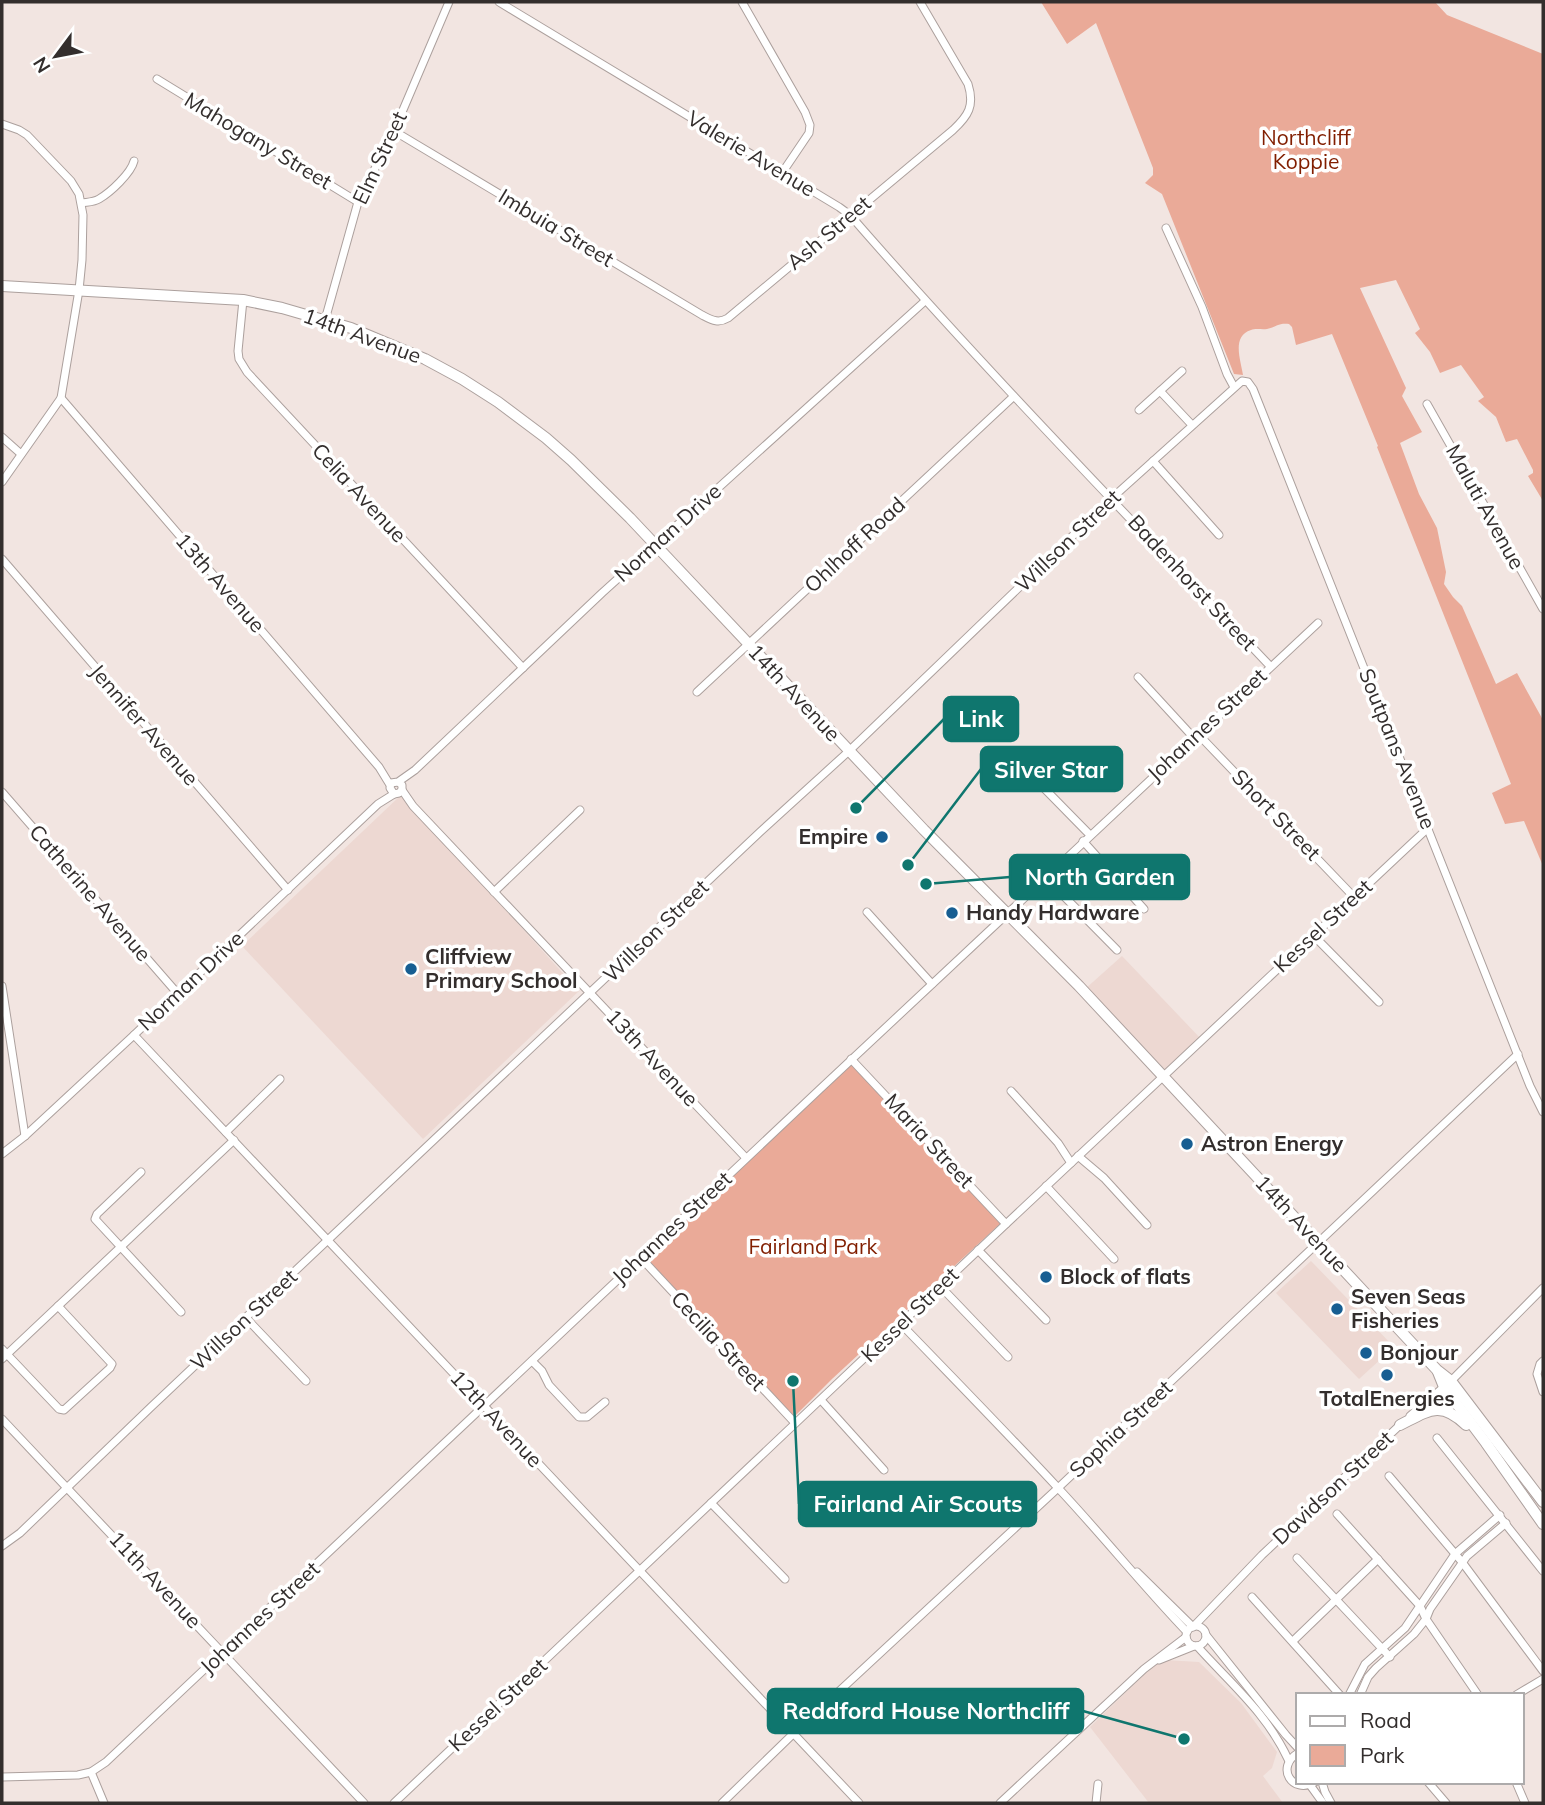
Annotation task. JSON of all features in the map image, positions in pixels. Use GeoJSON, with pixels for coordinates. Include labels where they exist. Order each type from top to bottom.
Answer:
{"type":"FeatureCollection","features":[{"type":"Feature","properties":{"kind":"main road","name":"14th Avenue"},"geometry":{"type":"LineString","coordinates":[[2,286],[243,300],[282,308],[387,342],[425,359],[498,402],[547,438],[630,518],[924,830],[1079,986],[1437,1370],[1543,1524]]}},
{"type":"Feature","properties":{"kind":"main road","name":"14th Avenue"},"geometry":{"type":"LineString","coordinates":[[1447,1384],[1543,1502]]}},
{"type":"Feature","properties":{"kind":"main road"},"geometry":{"type":"LineString","coordinates":[[1400,1425],[1433,1409],[1448,1412],[1455,1415],[1486,1443]]}},
{"type":"Feature","properties":{"kind":"street","name":"Elm Street"},"geometry":{"type":"LineString","coordinates":[[325,320],[358,202],[394,131],[449,2]]}},
{"type":"Feature","properties":{"kind":"street","name":"Valerie Avenue"},"geometry":{"type":"LineString","coordinates":[[499,2],[850,215],[969,349]]}},
{"type":"Feature","properties":{"kind":"street"},"geometry":{"type":"LineString","coordinates":[[741,2],[810,125],[808,136],[782,173]]}},
{"type":"Feature","properties":{"kind":"street","name":"Ash Street"},"geometry":{"type":"LineString","coordinates":[[719,322],[728,318],[953,131],[966,116],[971,105],[968,84],[920,2]]}},
{"type":"Feature","properties":{"kind":"street","name":"Mahogany Street"},"geometry":{"type":"LineString","coordinates":[[157,79],[358,202]]}},
{"type":"Feature","properties":{"kind":"street"},"geometry":{"type":"LineString","coordinates":[[2,124],[27,135],[71,181],[82,203],[79,290],[61,398],[2,482]]}},
{"type":"Feature","properties":{"kind":"street","name":"Imbuia Street"},"geometry":{"type":"LineString","coordinates":[[394,131],[702,315],[719,322]]}},
{"type":"Feature","properties":{"kind":"street"},"geometry":{"type":"LineString","coordinates":[[82,203],[95,202],[101,198],[129,172],[134,161]]}},
{"type":"Feature","properties":{"kind":"street"},"geometry":{"type":"LineString","coordinates":[[1166,228],[1234,387]]}},
{"type":"Feature","properties":{"kind":"street","name":"Celia Avenue"},"geometry":{"type":"LineString","coordinates":[[243,300],[238,351],[239,359],[247,372],[523,668]]}},
{"type":"Feature","properties":{"kind":"street","name":"Norman Drive"},"geometry":{"type":"LineString","coordinates":[[2,1154],[178,994],[654,545],[925,301]]}},
{"type":"Feature","properties":{"kind":"street","name":"Badenhorst Street"},"geometry":{"type":"LineString","coordinates":[[969,349],[1270,666]]}},
{"type":"Feature","properties":{"kind":"street"},"geometry":{"type":"LineString","coordinates":[[1139,410],[1182,371]]}},
{"type":"Feature","properties":{"kind":"street","name":"Soutpans Avenue"},"geometry":{"type":"LineString","coordinates":[[1234,387],[1243,381],[1252,386],[1543,1112]]}},
{"type":"Feature","properties":{"kind":"street","name":"Willson Street"},"geometry":{"type":"LineString","coordinates":[[2,1546],[20,1533],[760,832],[849,751],[1112,498],[1234,387]]}},
{"type":"Feature","properties":{"kind":"street"},"geometry":{"type":"LineString","coordinates":[[1160,391],[1192,425]]}},
{"type":"Feature","properties":{"kind":"street","name":"Ohlhoff Road"},"geometry":{"type":"LineString","coordinates":[[697,692],[1013,397]]}},
{"type":"Feature","properties":{"kind":"street","name":"13th Avenue"},"geometry":{"type":"LineString","coordinates":[[61,398],[396,788],[747,1158]]}},
{"type":"Feature","properties":{"kind":"street","name":"Maluti Avenue"},"geometry":{"type":"LineString","coordinates":[[1427,404],[1543,609]]}},
{"type":"Feature","properties":{"kind":"street"},"geometry":{"type":"LineString","coordinates":[[3,440],[21,454]]}},
{"type":"Feature","properties":{"kind":"street"},"geometry":{"type":"LineString","coordinates":[[1153,461],[1219,535]]}},
{"type":"Feature","properties":{"kind":"street","name":"Jennifer Avenue"},"geometry":{"type":"LineString","coordinates":[[2,559],[288,890]]}},
{"type":"Feature","properties":{"kind":"street","name":"Johannes Street"},"geometry":{"type":"LineString","coordinates":[[91,1772],[106,1762],[223,1653],[1006,913],[1318,623]]}},
{"type":"Feature","properties":{"kind":"street","name":"Short Street"},"geometry":{"type":"LineString","coordinates":[[1138,677],[1354,897]]}},
{"type":"Feature","properties":{"kind":"street"},"geometry":{"type":"LineString","coordinates":[[1037,782],[1090,835]]}},
{"type":"Feature","properties":{"kind":"street","name":"Catherine Avenue"},"geometry":{"type":"LineString","coordinates":[[2,792],[178,994]]}},
{"type":"Feature","properties":{"kind":"street"},"geometry":{"type":"LineString","coordinates":[[494,892],[580,810]]}},
{"type":"Feature","properties":{"kind":"street","name":"Kessel Street"},"geometry":{"type":"LineString","coordinates":[[394,1803],[1428,828]]}},
{"type":"Feature","properties":{"kind":"street"},"geometry":{"type":"LineString","coordinates":[[1083,841],[1144,909]]}},
{"type":"Feature","properties":{"kind":"street"},"geometry":{"type":"LineString","coordinates":[[1045,877],[1117,950]]}},
{"type":"Feature","properties":{"kind":"street"},"geometry":{"type":"LineString","coordinates":[[867,912],[932,984]]}},
{"type":"Feature","properties":{"kind":"street"},"geometry":{"type":"LineString","coordinates":[[1313,935],[1379,1002]]}},
{"type":"Feature","properties":{"kind":"street"},"geometry":{"type":"LineString","coordinates":[[2,986],[24,1136]]}},
{"type":"Feature","properties":{"kind":"street","name":"12th Avenue"},"geometry":{"type":"LineString","coordinates":[[134,1035],[859,1803]]}},
{"type":"Feature","properties":{"kind":"street","name":"Sophia Street"},"geometry":{"type":"LineString","coordinates":[[722,1803],[1518,1054]]}},
{"type":"Feature","properties":{"kind":"street","name":"Maria Street"},"geometry":{"type":"LineString","coordinates":[[851,1059],[1006,1224]]}},
{"type":"Feature","properties":{"kind":"street"},"geometry":{"type":"LineString","coordinates":[[226,1132],[280,1079]]}},
{"type":"Feature","properties":{"kind":"street"},"geometry":{"type":"LineString","coordinates":[[1012,1091],[1058,1143],[1071,1163]]}},
{"type":"Feature","properties":{"kind":"street"},"geometry":{"type":"LineString","coordinates":[[58,1306],[112,1365],[60,1411],[3,1354],[58,1306],[234,1140]]}},
{"type":"Feature","properties":{"kind":"street"},"geometry":{"type":"LineString","coordinates":[[1078,1156],[1104,1178],[1147,1225]]}},
{"type":"Feature","properties":{"kind":"street"},"geometry":{"type":"LineString","coordinates":[[141,1172],[95,1217],[96,1221],[181,1312]]}},
{"type":"Feature","properties":{"kind":"street"},"geometry":{"type":"LineString","coordinates":[[1046,1186],[1114,1259]]}},
{"type":"Feature","properties":{"kind":"street"},"geometry":{"type":"LineString","coordinates":[[978,1250],[1046,1320]]}},
{"type":"Feature","properties":{"kind":"street","name":"Cecilia Street"},"geometry":{"type":"LineString","coordinates":[[641,1258],[795,1423]]}},
{"type":"Feature","properties":{"kind":"street"},"geometry":{"type":"LineString","coordinates":[[940,1286],[1008,1357]]}},
{"type":"Feature","properties":{"kind":"street","name":"Davidson Street"},"geometry":{"type":"LineString","coordinates":[[1000,1803],[1144,1669],[1190,1630],[1262,1555],[1542,1292]]}},
{"type":"Feature","properties":{"kind":"street"},"geometry":{"type":"LineString","coordinates":[[246,1318],[306,1381]]}},
{"type":"Feature","properties":{"kind":"street"},"geometry":{"type":"LineString","coordinates":[[901,1324],[1190,1630]]}},
{"type":"Feature","properties":{"kind":"street"},"geometry":{"type":"LineString","coordinates":[[532,1361],[542,1371],[549,1385],[579,1418],[587,1418],[605,1402]]}},
{"type":"Feature","properties":{"kind":"street"},"geometry":{"type":"LineString","coordinates":[[1543,1361],[1537,1374],[1543,1392]]}},
{"type":"Feature","properties":{"kind":"street"},"geometry":{"type":"LineString","coordinates":[[821,1400],[884,1470]]}},
{"type":"Feature","properties":{"kind":"street","name":"11th Avenue"},"geometry":{"type":"LineString","coordinates":[[2,1419],[364,1803]]}},
{"type":"Feature","properties":{"kind":"street"},"geometry":{"type":"LineString","coordinates":[[1437,1438],[1543,1571]]}},
{"type":"Feature","properties":{"kind":"street"},"geometry":{"type":"LineString","coordinates":[[1389,1476],[1462,1562],[1543,1671]]}},
{"type":"Feature","properties":{"kind":"street"},"geometry":{"type":"LineString","coordinates":[[711,1503],[785,1579]]}},
{"type":"Feature","properties":{"kind":"street"},"geometry":{"type":"LineString","coordinates":[[1338,1514],[1420,1606],[1477,1693]]}},
{"type":"Feature","properties":{"kind":"street"},"geometry":{"type":"LineString","coordinates":[[1350,1693],[1365,1664],[1405,1628],[1454,1555],[1500,1515]]}},
{"type":"Feature","properties":{"kind":"street"},"geometry":{"type":"LineString","coordinates":[[1361,1693],[1368,1677],[1414,1634],[1426,1619],[1430,1609],[1467,1556],[1506,1522]]}},
{"type":"Feature","properties":{"kind":"street"},"geometry":{"type":"LineString","coordinates":[[1297,1558],[1390,1657]]}},
{"type":"Feature","properties":{"kind":"street"},"geometry":{"type":"LineString","coordinates":[[1293,1641],[1378,1559]]}},
{"type":"Feature","properties":{"kind":"street"},"geometry":{"type":"LineString","coordinates":[[1252,1597],[1338,1693]]}},
{"type":"Feature","properties":{"kind":"street","name":"Davidson Street"},"geometry":{"type":"LineString","coordinates":[[1205,1634],[1206,1621],[1215,1602]]}},
{"type":"Feature","properties":{"kind":"street"},"geometry":{"type":"LineString","coordinates":[[1190,1630],[1201,1627],[1296,1748]]}},
{"type":"Feature","properties":{"kind":"street"},"geometry":{"type":"LineString","coordinates":[[1190,1630],[1188,1642],[1196,1646],[1247,1697],[1280,1741],[1289,1761]]}},
{"type":"Feature","properties":{"kind":"street"},"geometry":{"type":"LineString","coordinates":[[1196,1646],[1205,1641],[1205,1634]]}},
{"type":"Feature","properties":{"kind":"street","name":"Davidson Street"},"geometry":{"type":"LineString","coordinates":[[1144,1669],[1196,1646]]}},
{"type":"Feature","properties":{"kind":"street"},"geometry":{"type":"LineString","coordinates":[[1519,1693],[1543,1679]]}},
{"type":"Feature","properties":{"kind":"street"},"geometry":{"type":"LineString","coordinates":[[1296,1753],[1289,1761],[1287,1769],[1290,1779],[1296,1784]]}},
{"type":"Feature","properties":{"kind":"street"},"geometry":{"type":"LineString","coordinates":[[2,1777],[91,1772],[104,1803]]}},
{"type":"Feature","properties":{"kind":"street"},"geometry":{"type":"LineString","coordinates":[[1096,1803],[1098,1784]]}},
{"type":"Feature","properties":{"kind":"street"},"geometry":{"type":"LineString","coordinates":[[1312,1784],[1323,1803]]}},
{"type":"Feature","properties":{"kind":"street"},"geometry":{"type":"LineString","coordinates":[[1323,1784],[1331,1803]]}},
{"type":"Feature","properties":{"kind":"street"},"geometry":{"type":"LineString","coordinates":[[1430,1784],[1446,1803]]}},
{"type":"Feature","properties":{"kind":"street"},"geometry":{"type":"LineString","coordinates":[[1517,1784],[1525,1803]]}},
{"type":"Feature","properties":{"kind":"shaded area","name":"Cliffview Primary School"},"geometry":{"type":"Polygon","coordinates":[[[401,795],[579,991],[423,1139],[242,946],[401,795]]]}},
{"type":"Feature","properties":{"kind":"shaded area"},"geometry":{"type":"Polygon","coordinates":[[[1122,956],[1201,1039],[1164,1073],[1084,990],[1122,956]]]}},
{"type":"Feature","properties":{"kind":"shaded area"},"geometry":{"type":"Polygon","coordinates":[[[1311,1261],[1394,1347],[1359,1379],[1276,1293],[1311,1261]]]}},
{"type":"Feature","properties":{"kind":"shaded area"},"geometry":{"type":"Polygon","coordinates":[[[1165,1660],[1199,1662],[1241,1703],[1277,1752],[1272,1768],[1263,1776],[1283,1803],[1149,1803],[1090,1727],[1156,1663],[1165,1660]]]}},
{"type":"Feature","properties":{"kind":"green space","name":"Northcliff Koppie"},"geometry":{"type":"Polygon","coordinates":[[[1041,2],[1435,2],[1447,15],[1543,54],[1543,501],[1528,476],[1533,470],[1517,439],[1506,442],[1496,417],[1478,401],[1484,397],[1461,365],[1440,373],[1430,352],[1415,333],[1420,329],[1396,280],[1360,288],[1406,388],[1402,396],[1422,432],[1400,443],[1419,494],[1437,528],[1446,572],[1444,584],[1462,606],[1496,684],[1517,673],[1543,720],[1543,866],[1524,821],[1505,824],[1492,793],[1511,784],[1332,334],[1296,345],[1289,324],[1251,330],[1245,333],[1239,343],[1243,375],[1234,374],[1162,194],[1145,183],[1153,175],[1153,168],[1096,23],[1067,44],[1041,2]]]}},
{"type":"Feature","properties":{"kind":"green space","name":"Fairland Park"},"geometry":{"type":"Polygon","coordinates":[[[850,1061],[1002,1222],[792,1419],[643,1255],[850,1061]]]}},
{"type":"Feature","properties":{"kind":"place","name":"Link"},"geometry":{"type":"Point","coordinates":[856,808]}},
{"type":"Feature","properties":{"kind":"place","name":"Empire"},"geometry":{"type":"Point","coordinates":[882,837]}},
{"type":"Feature","properties":{"kind":"place","name":"Silver Star"},"geometry":{"type":"Point","coordinates":[908,865]}},
{"type":"Feature","properties":{"kind":"place","name":"North Garden"},"geometry":{"type":"Point","coordinates":[926,884]}},
{"type":"Feature","properties":{"kind":"place","name":"Handy Hardware"},"geometry":{"type":"Point","coordinates":[952,913]}},
{"type":"Feature","properties":{"kind":"place","name":"Cliffview Primary School"},"geometry":{"type":"Point","coordinates":[411,969]}},
{"type":"Feature","properties":{"kind":"place","name":"Astron Energy"},"geometry":{"type":"Point","coordinates":[1187,1144]}},
{"type":"Feature","properties":{"kind":"place","name":"Block of flats"},"geometry":{"type":"Point","coordinates":[1046,1277]}},
{"type":"Feature","properties":{"kind":"place","name":"Seven Seas Fisheries"},"geometry":{"type":"Point","coordinates":[1337,1309]}},
{"type":"Feature","properties":{"kind":"place","name":"Bonjour"},"geometry":{"type":"Point","coordinates":[1366,1353]}},
{"type":"Feature","properties":{"kind":"place","name":"TotalEnergies"},"geometry":{"type":"Point","coordinates":[1387,1375]}},
{"type":"Feature","properties":{"kind":"place","name":"Fairland Air Scouts"},"geometry":{"type":"Point","coordinates":[793,1381]}},
{"type":"Feature","properties":{"kind":"place","name":"Reddford House Northcliff"},"geometry":{"type":"Point","coordinates":[1184,1739]}}]}
